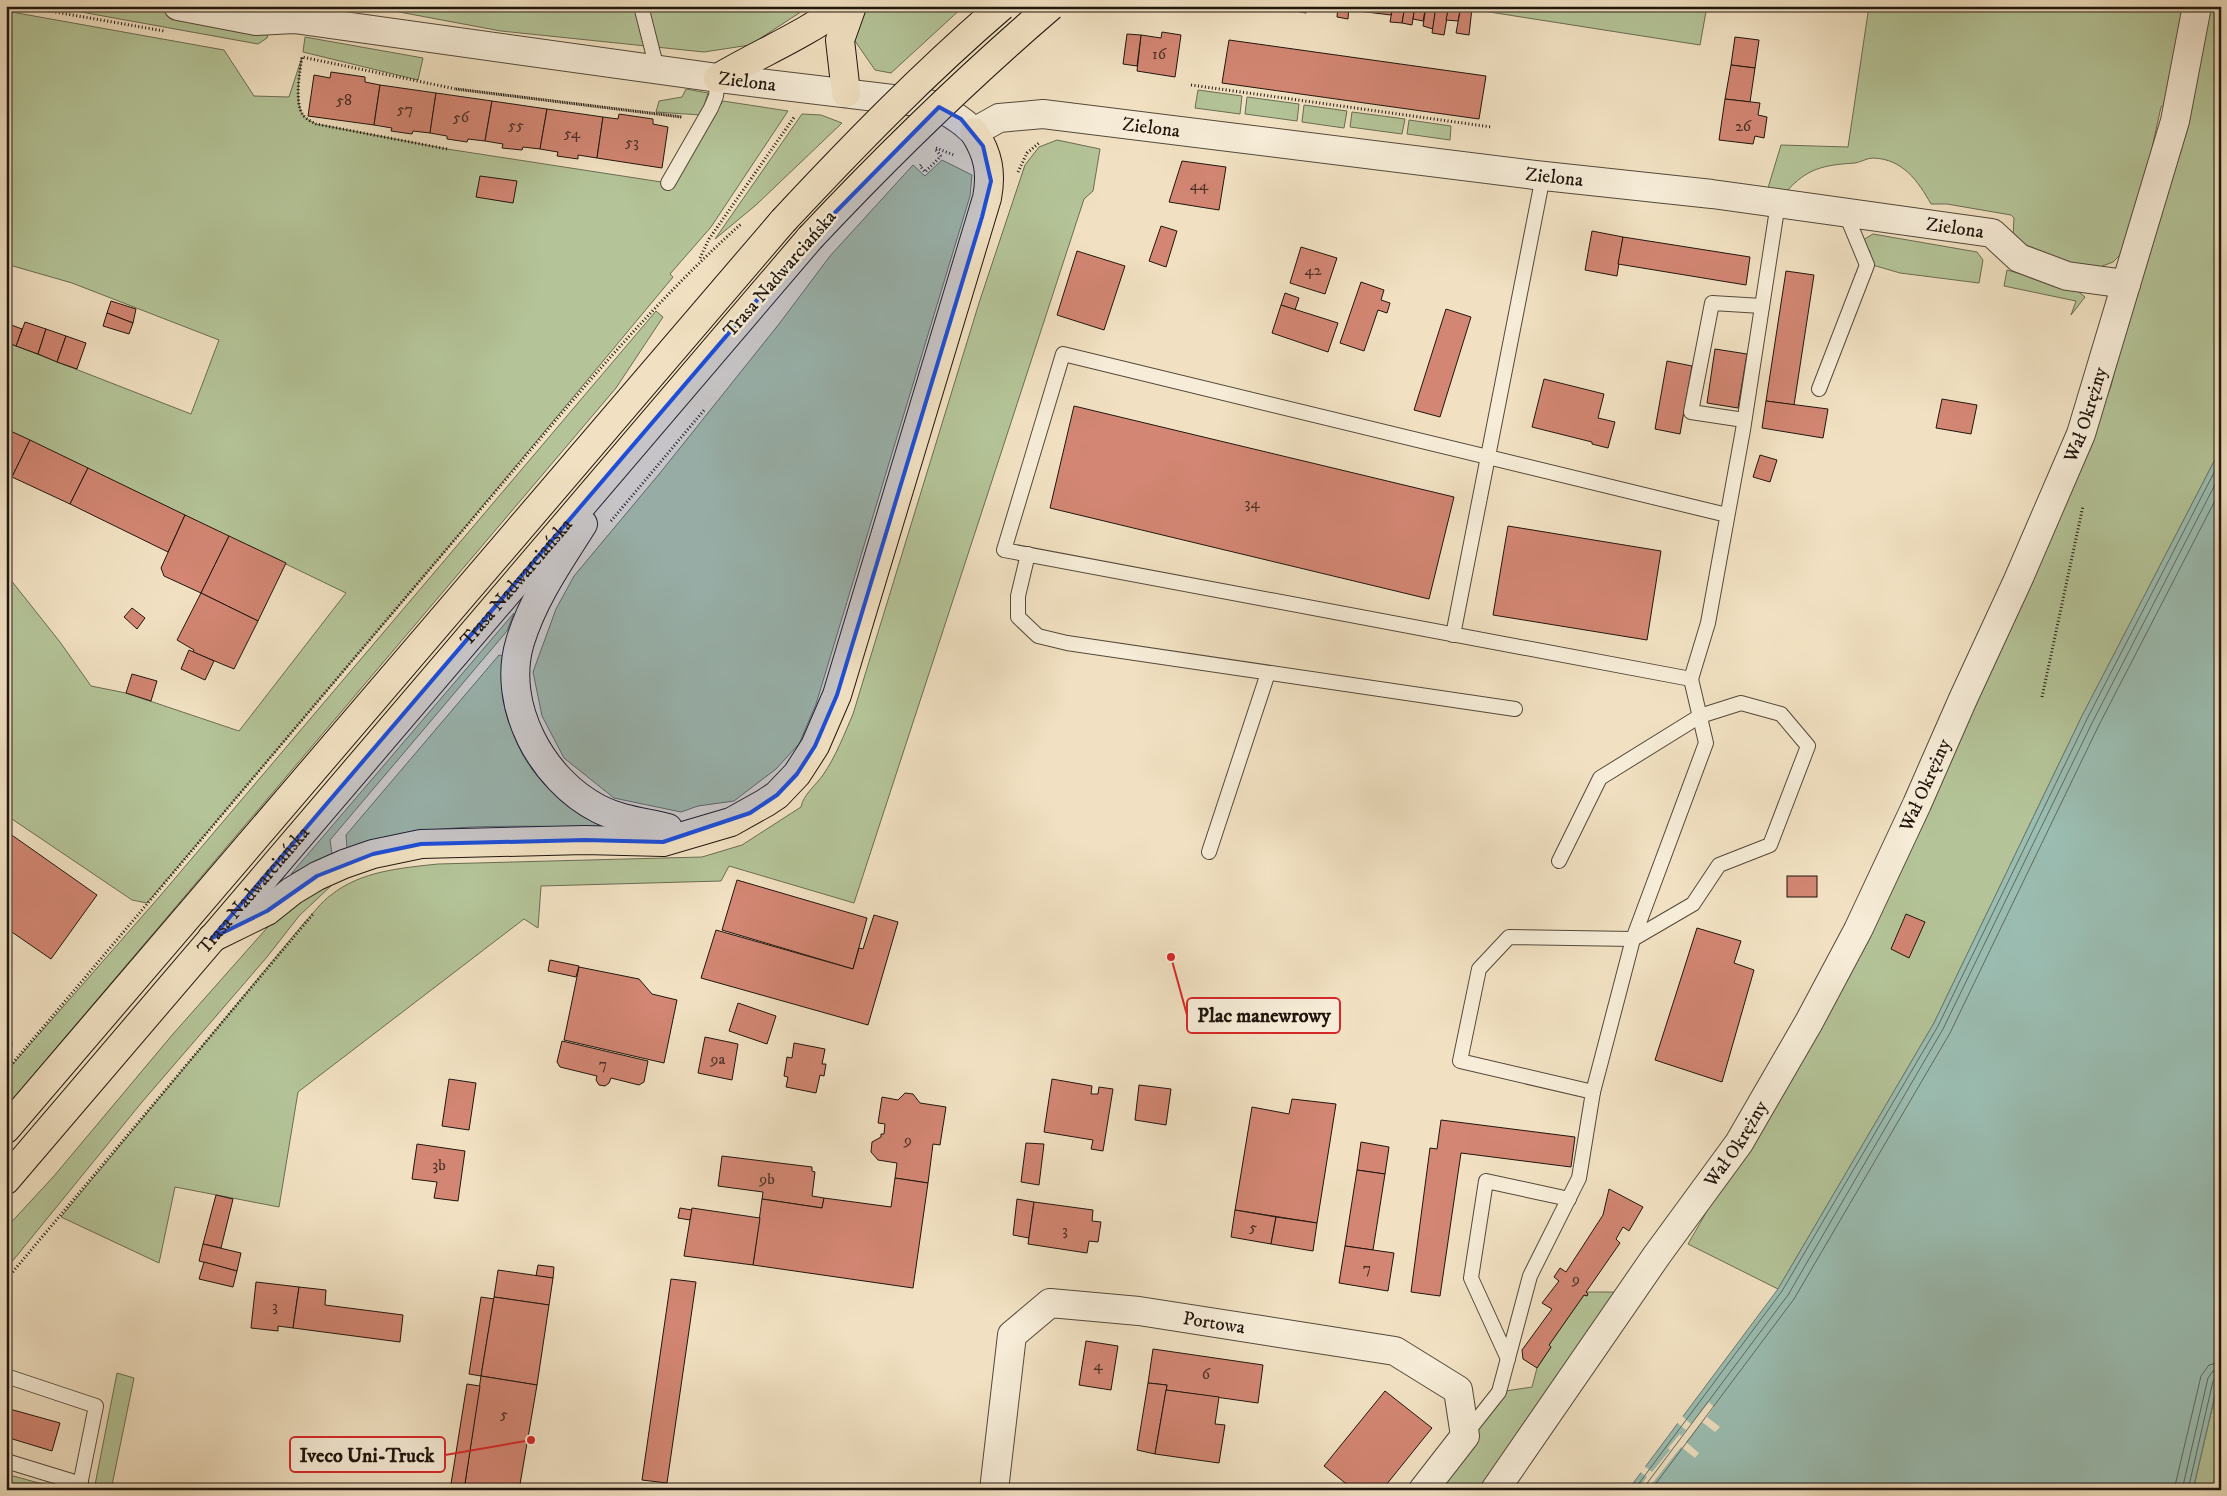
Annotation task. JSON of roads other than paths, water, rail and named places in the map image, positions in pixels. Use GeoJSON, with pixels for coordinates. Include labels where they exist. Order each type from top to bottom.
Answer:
{"type":"FeatureCollection","features":[{"type":"Feature","properties":{"kind":"main road"},"geometry":{"type":"LineString","coordinates":[[718,78],[752,58],[806,32],[843,6]]}},
{"type":"Feature","properties":{"kind":"main road"},"geometry":{"type":"LineString","coordinates":[[846,93],[840,40],[852,6]]}},
{"type":"Feature","properties":{"kind":"main road","name":"Trasa Nadwarciańska"},"geometry":{"type":"LineString","coordinates":[[6,1129],[782,221],[859,139],[964,39],[1002,6]]}},
{"type":"Feature","properties":{"kind":"main road","name":"Trasa Nadwarciańska"},"geometry":{"type":"LineString","coordinates":[[6,1180],[810,238],[879,164],[982,65],[1051,6]]}},
{"type":"Feature","properties":{"kind":"main road"},"geometry":{"type":"LineString","coordinates":[[212,938],[267,911],[292,891],[317,876],[373,854],[421,844],[585,840],[662,842],[731,822],[750,813],[777,795],[806,762],[823,729],[845,668],[982,217],[991,181],[990,170],[983,146],[974,132]]}},
{"type":"Feature","properties":{"kind":"main road"},"geometry":{"type":"LineString","coordinates":[[634,443],[534,604],[520,643],[516,676],[518,696],[523,718],[538,751],[564,784],[579,797],[597,808],[624,819],[689,833]]}},
{"type":"Feature","properties":{"kind":"street","name":"Zielona"},"geometry":{"type":"LineString","coordinates":[[178,6],[256,21],[294,19],[718,78],[926,103],[944,109],[961,119],[974,132],[999,118],[1043,114],[1543,176],[1712,194],[1845,212],[1992,233],[2019,258],[2067,276],[2126,284]]}},
{"type":"Feature","properties":{"kind":"street"},"geometry":{"type":"LineString","coordinates":[[266,6],[294,19]]}},
{"type":"Feature","properties":{"kind":"street","name":"Wał Okrężny"},"geometry":{"type":"LineString","coordinates":[[1495,1490],[1657,1254],[1739,1143],[1809,1022],[1858,930],[2018,580],[2081,434],[2175,121],[2197,6]]}},
{"type":"Feature","properties":{"kind":"street","name":"Portowa"},"geometry":{"type":"LineString","coordinates":[[994,1490],[1012,1335],[1050,1303],[1140,1311],[1395,1350],[1458,1390],[1464,1436]]}},
{"type":"Feature","properties":{"kind":"street"},"geometry":{"type":"LineString","coordinates":[[1423,1490],[1464,1436]]}},
{"type":"Feature","properties":{"kind":"lane"},"geometry":{"type":"LineString","coordinates":[[641,6],[657,69]]}},
{"type":"Feature","properties":{"kind":"lane"},"geometry":{"type":"LineString","coordinates":[[668,183],[716,96],[718,78]]}},
{"type":"Feature","properties":{"kind":"lane"},"geometry":{"type":"LineString","coordinates":[[1454,635],[1543,176]]}},
{"type":"Feature","properties":{"kind":"lane"},"geometry":{"type":"LineString","coordinates":[[1464,1436],[1498,1392],[1530,1276],[1579,1178],[1593,1092],[1633,939],[1706,743],[1691,680],[1708,623],[1744,420],[1778,203]]}},
{"type":"Feature","properties":{"kind":"lane"},"geometry":{"type":"LineString","coordinates":[[1819,390],[1867,265],[1845,212]]}},
{"type":"Feature","properties":{"kind":"lane"},"geometry":{"type":"LineString","coordinates":[[1744,420],[1692,412],[1712,303],[1762,306]]}},
{"type":"Feature","properties":{"kind":"lane"},"geometry":{"type":"LineString","coordinates":[[1691,680],[1004,550],[1062,354],[1727,515]]}},
{"type":"Feature","properties":{"kind":"lane"},"geometry":{"type":"LineString","coordinates":[[1028,554],[1018,596],[1018,617],[1038,636],[1067,643],[1515,709]]}},
{"type":"Feature","properties":{"kind":"lane"},"geometry":{"type":"LineString","coordinates":[[1209,852],[1268,673]]}},
{"type":"Feature","properties":{"kind":"lane"},"geometry":{"type":"LineString","coordinates":[[1558,861],[1600,778],[1700,716],[1741,703],[1780,714],[1808,746],[1770,845],[1719,865],[1693,904],[1633,939],[1509,937],[1480,969],[1460,1061],[1593,1092]]}},
{"type":"Feature","properties":{"kind":"lane"},"geometry":{"type":"LineString","coordinates":[[1508,1359],[1471,1278],[1486,1181],[1569,1198]]}},
{"type":"Feature","properties":{"kind":"lane"},"geometry":{"type":"LineString","coordinates":[[6,1376],[96,1406],[80,1487],[6,1461]]}},
{"type":"Feature","properties":{"kind":"water"},"geometry":{"type":"Polygon","coordinates":[[[2221,448],[2221,1369],[2193,1490],[1628,1490],[1778,1289],[1934,1023],[2082,716],[2221,448]]]}},
{"type":"Feature","properties":{"kind":"place","name":"Plac manewrowy"},"geometry":{"type":"Point","coordinates":[1171,957]}},
{"type":"Feature","properties":{"kind":"place","name":"Iveco Uni-Truck"},"geometry":{"type":"Point","coordinates":[531,1440]}}]}
